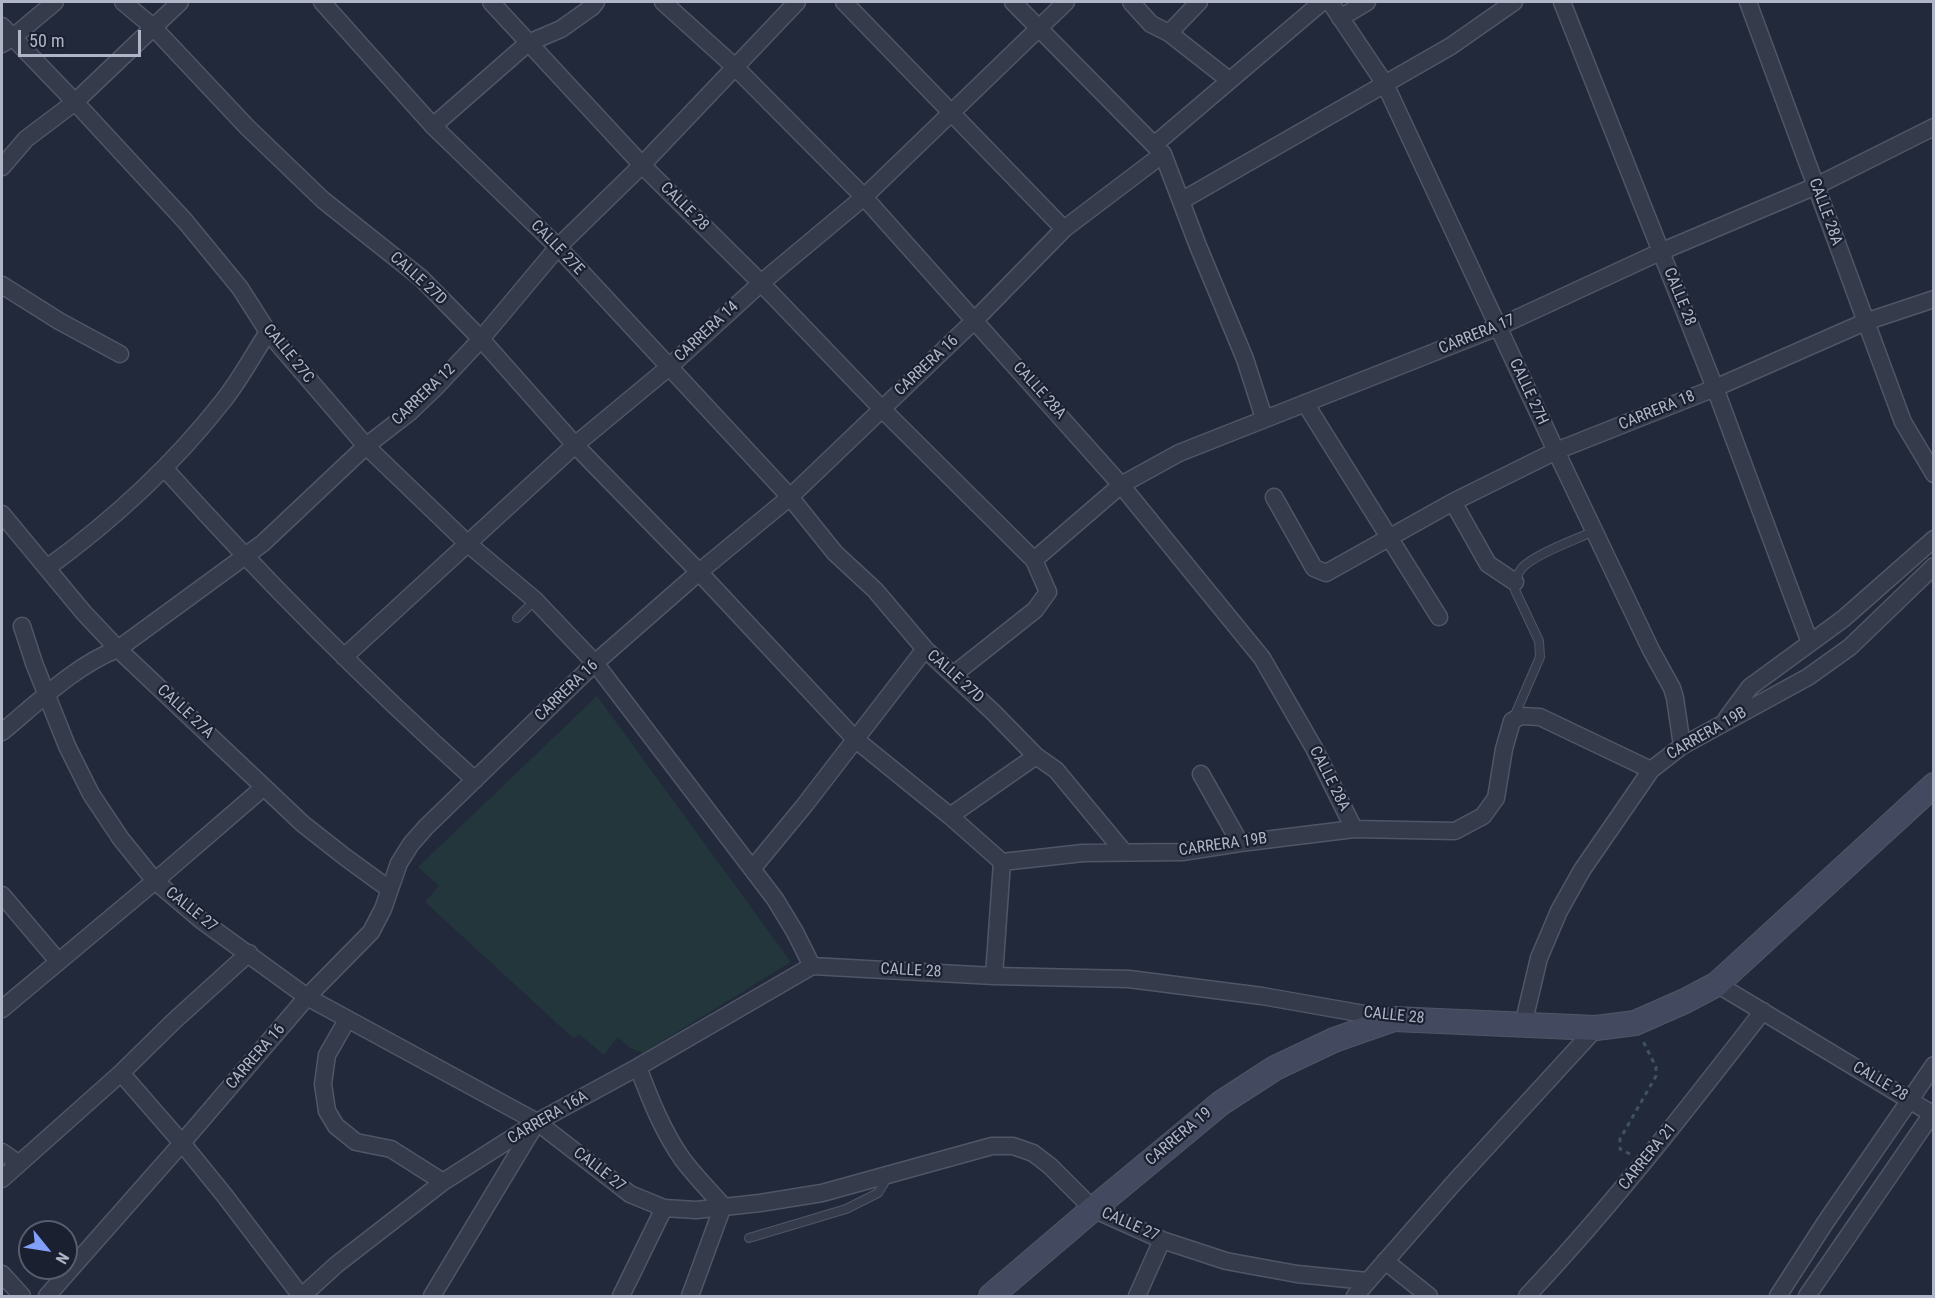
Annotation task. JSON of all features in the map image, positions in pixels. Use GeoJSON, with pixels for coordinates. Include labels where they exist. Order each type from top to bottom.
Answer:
{"type":"FeatureCollection","features":[{"type":"Feature","properties":{"kind":"street"},"geometry":{"type":"LineString","coordinates":[[5,36],[55,2]]}},
{"type":"Feature","properties":{"kind":"street","name":"CALLE 27D"},"geometry":{"type":"LineString","coordinates":[[123,2],[153,27],[247,127],[323,200],[421,278],[481,339],[575,445],[699,572]]}},
{"type":"Feature","properties":{"kind":"street"},"geometry":{"type":"LineString","coordinates":[[2,167],[26,140],[75,102],[180,2]]}},
{"type":"Feature","properties":{"kind":"street","name":"CALLE 27E"},"geometry":{"type":"LineString","coordinates":[[322,2],[433,126],[558,248],[790,497]]}},
{"type":"Feature","properties":{"kind":"street","name":"CALLE 28"},"geometry":{"type":"LineString","coordinates":[[490,2],[642,165],[761,283],[882,409]]}},
{"type":"Feature","properties":{"kind":"street"},"geometry":{"type":"LineString","coordinates":[[433,126],[528,43],[561,29],[596,2]]}},
{"type":"Feature","properties":{"kind":"street","name":"CALLE 28A"},"geometry":{"type":"LineString","coordinates":[[663,2],[735,67],[864,197],[1121,485],[1262,658],[1314,748],[1354,829]]}},
{"type":"Feature","properties":{"kind":"street","name":"CARRERA 12"},"geometry":{"type":"LineString","coordinates":[[2,732],[100,655],[118,649],[264,543],[366,446],[410,412],[481,339],[558,248],[642,165],[797,2]]}},
{"type":"Feature","properties":{"kind":"street"},"geometry":{"type":"LineString","coordinates":[[844,2],[1065,229]]}},
{"type":"Feature","properties":{"kind":"street"},"geometry":{"type":"LineString","coordinates":[[1013,2],[1159,149],[1245,358],[1264,418]]}},
{"type":"Feature","properties":{"kind":"street","name":"CARRERA 14"},"geometry":{"type":"LineString","coordinates":[[344,657],[575,445],[668,368],[761,283],[864,197],[1066,2]]}},
{"type":"Feature","properties":{"kind":"street"},"geometry":{"type":"LineString","coordinates":[[1131,2],[1151,24],[1168,33],[1229,80]]}},
{"type":"Feature","properties":{"kind":"street"},"geometry":{"type":"LineString","coordinates":[[1168,33],[1199,2]]}},
{"type":"Feature","properties":{"kind":"street","name":"CARRERA 16"},"geometry":{"type":"LineString","coordinates":[[47,1296],[307,997],[370,932],[383,909],[399,863],[411,844],[595,663],[699,572],[790,497],[975,320],[1065,229],[1159,149],[1229,80],[1322,2]]}},
{"type":"Feature","properties":{"kind":"street","name":"CALLE 27H"},"geometry":{"type":"LineString","coordinates":[[1330,2],[1385,84],[1556,451],[1675,698],[1682,746]]}},
{"type":"Feature","properties":{"kind":"street"},"geometry":{"type":"LineString","coordinates":[[1340,18],[1367,2]]}},
{"type":"Feature","properties":{"kind":"street"},"geometry":{"type":"LineString","coordinates":[[1180,201],[1451,46],[1514,2]]}},
{"type":"Feature","properties":{"kind":"street","name":"CALLE 28"},"geometry":{"type":"LineString","coordinates":[[1562,2],[1715,388],[1810,643]]}},
{"type":"Feature","properties":{"kind":"street","name":"CALLE 28A"},"geometry":{"type":"LineString","coordinates":[[1748,2],[1903,422],[1934,474]]}},
{"type":"Feature","properties":{"kind":"street","name":"CALLE 27C"},"geometry":{"type":"LineString","coordinates":[[5,36],[75,102],[185,221],[240,288],[268,332],[366,446],[467,543],[535,600],[595,663],[775,899],[812,966]]}},
{"type":"Feature","properties":{"kind":"street","name":"CARRERA 17"},"geometry":{"type":"LineString","coordinates":[[1034,560],[1121,485],[1179,453],[1498,327],[1660,252],[1816,186],[1934,127]]}},
{"type":"Feature","properties":{"kind":"street"},"geometry":{"type":"LineString","coordinates":[[2,285],[59,321],[120,354]]}},
{"type":"Feature","properties":{"kind":"street","name":"CARRERA 18"},"geometry":{"type":"LineString","coordinates":[[1274,497],[1314,568],[1326,573],[1453,502],[1556,451],[1715,388],[1865,322],[1934,299]]}},
{"type":"Feature","properties":{"kind":"street"},"geometry":{"type":"LineString","coordinates":[[47,568],[89,537],[165,469],[224,400],[268,332]]}},
{"type":"Feature","properties":{"kind":"street"},"geometry":{"type":"LineString","coordinates":[[1305,403],[1439,617]]}},
{"type":"Feature","properties":{"kind":"street"},"geometry":{"type":"LineString","coordinates":[[882,409],[1034,560],[1048,592],[1035,610],[953,675]]}},
{"type":"Feature","properties":{"kind":"street"},"geometry":{"type":"LineString","coordinates":[[165,469],[244,557],[408,720],[475,780]]}},
{"type":"Feature","properties":{"kind":"street","name":"CALLE 27D"},"geometry":{"type":"LineString","coordinates":[[790,497],[835,554],[875,590],[925,650],[993,712],[1035,756],[1056,770],[1124,852]]}},
{"type":"Feature","properties":{"kind":"street"},"geometry":{"type":"LineString","coordinates":[[1453,502],[1488,564],[1515,582]]}},
{"type":"Feature","properties":{"kind":"street","name":"CALLE 27A"},"geometry":{"type":"LineString","coordinates":[[2,514],[84,613],[118,649],[312,830],[389,889]]}},
{"type":"Feature","properties":{"kind":"street"},"geometry":{"type":"LineString","coordinates":[[1725,723],[1740,700],[1810,643],[1854,628],[1934,539]]}},
{"type":"Feature","properties":{"kind":"street","name":"CARRERA 19B"},"geometry":{"type":"LineString","coordinates":[[1523,1025],[1539,958],[1559,911],[1582,870],[1651,770],[1682,746],[1808,677],[1854,628],[1934,566]]}},
{"type":"Feature","properties":{"kind":"street"},"geometry":{"type":"LineString","coordinates":[[699,572],[855,739],[950,816],[1002,862],[994,976]]}},
{"type":"Feature","properties":{"kind":"street","name":"CALLE 27"},"geometry":{"type":"LineString","coordinates":[[22,626],[46,696],[67,746],[92,794],[121,839],[155,881],[201,920],[307,997],[537,1122],[630,1194],[664,1208],[696,1210],[822,1193],[992,1146],[1013,1146],[1033,1153],[1050,1166],[1093,1209],[1162,1240],[1226,1261],[1297,1274],[1367,1281]]}},
{"type":"Feature","properties":{"kind":"street"},"geometry":{"type":"LineString","coordinates":[[752,869],[925,650]]}},
{"type":"Feature","properties":{"kind":"street"},"geometry":{"type":"LineString","coordinates":[[1512,721],[1521,716],[1540,717],[1651,770]]}},
{"type":"Feature","properties":{"kind":"street","name":"CARRERA 19B"},"geometry":{"type":"LineString","coordinates":[[1002,862],[1063,854],[1182,852],[1354,829],[1455,831],[1483,816],[1496,798],[1504,749],[1512,721]]}},
{"type":"Feature","properties":{"kind":"street"},"geometry":{"type":"LineString","coordinates":[[950,816],[1035,756]]}},
{"type":"Feature","properties":{"kind":"street"},"geometry":{"type":"LineString","coordinates":[[1201,774],[1240,843]]}},
{"type":"Feature","properties":{"kind":"street"},"geometry":{"type":"LineString","coordinates":[[1716,984],[1934,785]]}},
{"type":"Feature","properties":{"kind":"street"},"geometry":{"type":"LineString","coordinates":[[2,1009],[264,786]]}},
{"type":"Feature","properties":{"kind":"street"},"geometry":{"type":"LineString","coordinates":[[2,895],[58,962]]}},
{"type":"Feature","properties":{"kind":"street"},"geometry":{"type":"LineString","coordinates":[[2,1179],[121,1073],[249,953]]}},
{"type":"Feature","properties":{"kind":"street","name":"CALLE 28"},"geometry":{"type":"LineString","coordinates":[[812,966],[994,976],[1129,979],[1262,996],[1394,1019],[1596,1028],[1635,1023],[1685,1001],[1716,984],[1933,1114]]}},
{"type":"Feature","properties":{"kind":"street","name":"CARRERA 16A"},"geometry":{"type":"LineString","coordinates":[[301,1296],[336,1265],[443,1182],[537,1122],[638,1067],[812,966]]}},
{"type":"Feature","properties":{"kind":"street","name":"CARRERA 21"},"geometry":{"type":"LineString","coordinates":[[1527,1296],[1577,1243],[1645,1163],[1763,1011]]}},
{"type":"Feature","properties":{"kind":"street","name":"CARRERA 19"},"geometry":{"type":"LineString","coordinates":[[990,1296],[1221,1103],[1266,1074],[1334,1040],[1394,1019]]}},
{"type":"Feature","properties":{"kind":"street"},"geometry":{"type":"LineString","coordinates":[[346,1020],[327,1055],[323,1084],[327,1111],[336,1126],[356,1142],[391,1149],[443,1182]]}},
{"type":"Feature","properties":{"kind":"street"},"geometry":{"type":"LineString","coordinates":[[1355,1296],[1596,1028]]}},
{"type":"Feature","properties":{"kind":"street"},"geometry":{"type":"LineString","coordinates":[[1778,1296],[1825,1222],[1934,1065]]}},
{"type":"Feature","properties":{"kind":"street"},"geometry":{"type":"LineString","coordinates":[[638,1067],[650,1100],[672,1141],[684,1160],[723,1206],[690,1296]]}},
{"type":"Feature","properties":{"kind":"street"},"geometry":{"type":"LineString","coordinates":[[121,1073],[182,1143],[301,1296]]}},
{"type":"Feature","properties":{"kind":"street"},"geometry":{"type":"LineString","coordinates":[[1807,1296],[1933,1114]]}},
{"type":"Feature","properties":{"kind":"street"},"geometry":{"type":"LineString","coordinates":[[432,1296],[537,1122]]}},
{"type":"Feature","properties":{"kind":"street"},"geometry":{"type":"LineString","coordinates":[[2,1152],[18,1163]]}},
{"type":"Feature","properties":{"kind":"street"},"geometry":{"type":"LineString","coordinates":[[621,1296],[664,1208]]}},
{"type":"Feature","properties":{"kind":"street"},"geometry":{"type":"LineString","coordinates":[[1825,1222],[1847,1236]]}},
{"type":"Feature","properties":{"kind":"street"},"geometry":{"type":"LineString","coordinates":[[1137,1296],[1162,1240]]}},
{"type":"Feature","properties":{"kind":"street"},"geometry":{"type":"LineString","coordinates":[[1385,1261],[1429,1296]]}},
{"type":"Feature","properties":{"kind":"street"},"geometry":{"type":"LineString","coordinates":[[2,1274],[22,1296]]}},
{"type":"Feature","properties":{"kind":"lane"},"geometry":{"type":"LineString","coordinates":[[1512,721],[1540,657],[1539,641],[1515,590],[1515,582],[1520,570],[1529,562],[1594,531]]}},
{"type":"Feature","properties":{"kind":"lane"},"geometry":{"type":"LineString","coordinates":[[517,618],[535,600]]}},
{"type":"Feature","properties":{"kind":"lane"},"geometry":{"type":"LineString","coordinates":[[749,1238],[846,1209],[878,1192],[889,1175]]}},
{"type":"Feature","properties":{"kind":"path"},"geometry":{"type":"LineString","coordinates":[[1620,1149],[1620,1139],[1656,1076],[1656,1067],[1635,1023]]}},
{"type":"Feature","properties":{"kind":"shaded area"},"geometry":{"type":"Polygon","coordinates":[[[597,696],[791,962],[643,1053],[630,1048],[618,1037],[604,1055],[579,1034],[574,1039],[425,902],[439,886],[418,867],[597,696]]]}}]}
